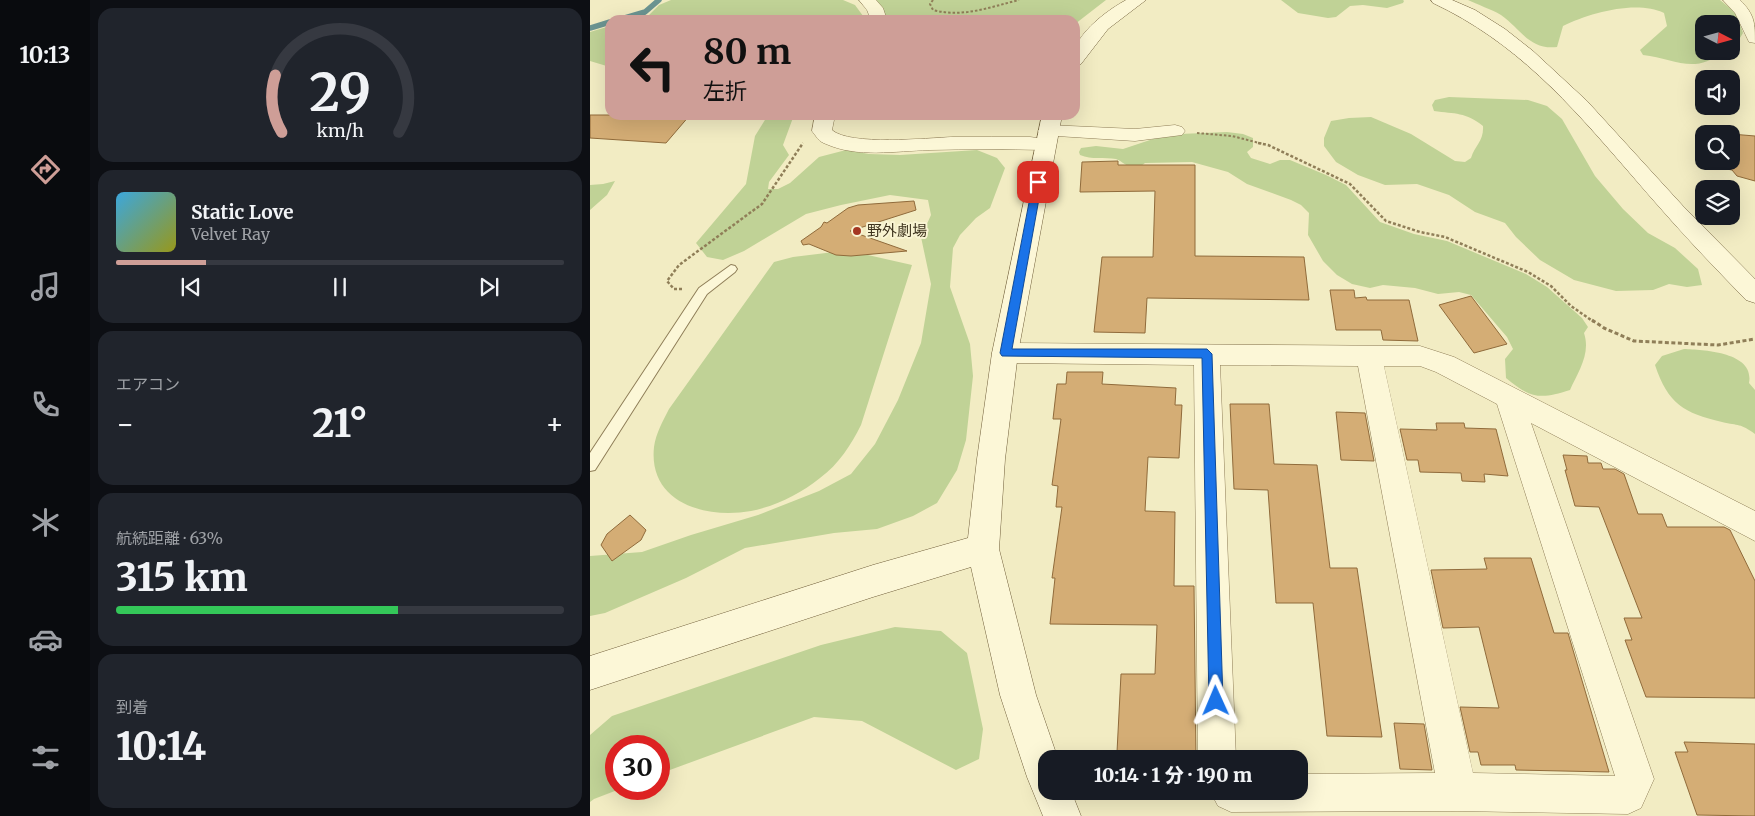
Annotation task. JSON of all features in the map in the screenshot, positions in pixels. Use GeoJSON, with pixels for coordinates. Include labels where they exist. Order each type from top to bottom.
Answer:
{"type":"FeatureCollection","features":[{"type":"Feature","properties":{"kind":"street"},"geometry":{"type":"LineString","coordinates":[[867,0],[875,8],[877,15]]}},
{"type":"Feature","properties":{"kind":"street"},"geometry":{"type":"LineString","coordinates":[[1080,53],[1100,26],[1120,10],[1138,0]]}},
{"type":"Feature","properties":{"kind":"street"},"geometry":{"type":"LineString","coordinates":[[1439,0],[1480,20],[1515,46],[1558,83],[1697,235],[1755,294]]}},
{"type":"Feature","properties":{"kind":"street"},"geometry":{"type":"LineString","coordinates":[[1731,0],[1742,11],[1755,38]]}},
{"type":"Feature","properties":{"kind":"street"},"geometry":{"type":"LineString","coordinates":[[824,123],[832,140],[860,145],[1007,142],[1048,130],[1135,135],[1175,131]]}},
{"type":"Feature","properties":{"kind":"street"},"geometry":{"type":"LineString","coordinates":[[1038,754],[1018,695],[983,549],[991,459],[1005,353],[1048,130]]}},
{"type":"Feature","properties":{"kind":"street"},"geometry":{"type":"LineString","coordinates":[[1005,353],[1412,355],[1436,361],[1755,527]]}},
{"type":"Feature","properties":{"kind":"street"},"geometry":{"type":"LineString","coordinates":[[1207,354],[1218,750]]}},
{"type":"Feature","properties":{"kind":"street"},"geometry":{"type":"LineString","coordinates":[[1369,355],[1458,792]]}},
{"type":"Feature","properties":{"kind":"street"},"geometry":{"type":"LineString","coordinates":[[1308,793],[1628,794],[1635,779],[1509,399]]}},
{"type":"Feature","properties":{"kind":"street"},"geometry":{"type":"LineString","coordinates":[[590,672],[873,581],[983,549]]}},
{"type":"Feature","properties":{"kind":"street"},"geometry":{"type":"LineString","coordinates":[[1056,800],[1062,816]]}},
{"type":"Feature","properties":{"kind":"lane"},"geometry":{"type":"LineString","coordinates":[[590,465],[703,291],[731,269]]}},
{"type":"Feature","properties":{"kind":"path"},"geometry":{"type":"LineString","coordinates":[[933,0],[930,4],[933,10],[961,14],[1019,0]]}},
{"type":"Feature","properties":{"kind":"path"},"geometry":{"type":"LineString","coordinates":[[703,291],[674,288],[667,281],[679,266],[762,204],[803,143],[824,123]]}},
{"type":"Feature","properties":{"kind":"path"},"geometry":{"type":"LineString","coordinates":[[1175,131],[1232,136],[1268,145],[1302,160],[1350,184],[1386,221],[1420,232],[1444,237],[1528,272],[1551,286],[1571,306],[1604,328],[1634,341],[1718,345],[1755,339]]}},
{"type":"Feature","properties":{"kind":"green space"},"geometry":{"type":"Polygon","coordinates":[[[671,0],[843,0],[855,5],[862,15],[649,15],[659,5],[671,0]]]}},
{"type":"Feature","properties":{"kind":"green space"},"geometry":{"type":"Polygon","coordinates":[[[876,0],[1106,0],[1080,20],[1080,15],[885,15],[876,0]]]}},
{"type":"Feature","properties":{"kind":"green space"},"geometry":{"type":"Polygon","coordinates":[[[1281,0],[1404,1],[1387,8],[1363,5],[1350,6],[1336,17],[1328,18],[1298,13],[1281,0]]]}},
{"type":"Feature","properties":{"kind":"green space"},"geometry":{"type":"Polygon","coordinates":[[[1468,0],[1720,0],[1737,15],[1695,15],[1695,60],[1709,60],[1703,63],[1684,64],[1643,55],[1640,50],[1667,26],[1664,13],[1653,9],[1627,8],[1613,10],[1574,21],[1563,26],[1557,47],[1547,47],[1532,42],[1501,15],[1468,0]]]}},
{"type":"Feature","properties":{"kind":"green space"},"geometry":{"type":"Polygon","coordinates":[[[1740,24],[1743,33],[1740,38],[1740,24]]]}},
{"type":"Feature","properties":{"kind":"green space"},"geometry":{"type":"Polygon","coordinates":[[[605,28],[605,66],[590,61],[590,32],[605,28]]]}},
{"type":"Feature","properties":{"kind":"green space"},"geometry":{"type":"Polygon","coordinates":[[[1449,97],[1528,100],[1547,106],[1562,119],[1595,176],[1623,209],[1648,233],[1675,248],[1698,269],[1702,285],[1687,287],[1669,284],[1653,290],[1616,291],[1574,280],[1540,260],[1516,237],[1505,223],[1475,212],[1449,195],[1417,184],[1385,185],[1358,175],[1336,162],[1324,146],[1324,138],[1331,121],[1371,117],[1411,134],[1455,161],[1465,162],[1471,158],[1481,139],[1483,126],[1466,116],[1434,111],[1432,105],[1435,100],[1449,97]]]}},
{"type":"Feature","properties":{"kind":"green space"},"geometry":{"type":"Polygon","coordinates":[[[765,120],[792,120],[783,145],[789,155],[769,182],[768,189],[778,189],[790,183],[819,157],[846,150],[869,154],[900,155],[977,150],[997,158],[1005,168],[990,208],[976,218],[960,235],[953,248],[950,287],[970,344],[973,376],[966,440],[957,470],[937,503],[913,516],[877,529],[834,533],[745,548],[686,578],[605,613],[590,616],[590,556],[642,552],[758,515],[819,491],[851,474],[875,444],[898,400],[921,343],[931,284],[921,237],[931,215],[928,200],[890,195],[806,214],[744,251],[723,260],[707,257],[696,243],[746,184],[755,136],[765,120]]]}},
{"type":"Feature","properties":{"kind":"green space"},"geometry":{"type":"Polygon","coordinates":[[[1227,132],[1243,134],[1253,138],[1253,147],[1247,152],[1251,158],[1270,164],[1280,160],[1290,160],[1346,185],[1380,222],[1414,234],[1447,241],[1526,274],[1547,287],[1582,318],[1588,327],[1584,333],[1586,341],[1585,356],[1570,390],[1551,395],[1536,395],[1522,390],[1506,378],[1505,359],[1513,349],[1507,337],[1471,295],[1459,292],[1438,294],[1415,288],[1383,285],[1370,288],[1352,284],[1337,275],[1323,261],[1308,235],[1309,213],[1301,205],[1291,200],[1247,184],[1228,172],[1192,162],[1145,163],[1140,167],[1135,167],[1116,159],[1084,157],[1079,152],[1081,148],[1096,146],[1123,149],[1159,137],[1180,134],[1227,132]]]}},
{"type":"Feature","properties":{"kind":"green space"},"geometry":{"type":"Polygon","coordinates":[[[615,181],[607,195],[590,210],[590,185],[615,181]]]}},
{"type":"Feature","properties":{"kind":"green space"},"geometry":{"type":"Polygon","coordinates":[[[834,252],[859,253],[912,265],[861,425],[853,440],[844,454],[827,473],[779,503],[751,511],[734,513],[699,509],[684,503],[670,494],[660,482],[655,466],[655,442],[669,409],[774,262],[793,257],[834,252]]]}},
{"type":"Feature","properties":{"kind":"green space"},"geometry":{"type":"Polygon","coordinates":[[[1684,349],[1715,352],[1736,359],[1744,365],[1749,373],[1749,383],[1755,390],[1755,434],[1742,426],[1697,415],[1679,405],[1672,398],[1660,378],[1655,365],[1662,356],[1684,349]]]}},
{"type":"Feature","properties":{"kind":"green space"},"geometry":{"type":"Polygon","coordinates":[[[895,627],[941,631],[967,653],[983,729],[979,759],[956,770],[862,721],[814,717],[670,770],[670,735],[605,735],[605,795],[590,802],[590,735],[612,716],[821,645],[895,627]]]}},
{"type":"Feature","properties":{"kind":"building"},"geometry":{"type":"Polygon","coordinates":[[[590,115],[605,115],[605,120],[686,120],[666,143],[590,138],[590,115]]]}},
{"type":"Feature","properties":{"kind":"building"},"geometry":{"type":"Polygon","coordinates":[[[1740,135],[1755,136],[1755,181],[1737,176],[1732,170],[1740,170],[1740,135]]]}},
{"type":"Feature","properties":{"kind":"building"},"geometry":{"type":"Polygon","coordinates":[[[1118,161],[1118,165],[1195,165],[1195,256],[1304,257],[1309,300],[1147,298],[1145,333],[1094,332],[1102,257],[1153,257],[1155,191],[1080,192],[1082,162],[1118,161]]]}},
{"type":"Feature","properties":{"kind":"building","name":"野外劇場"},"geometry":{"type":"Polygon","coordinates":[[[914,201],[916,210],[850,231],[907,251],[851,256],[836,255],[809,244],[803,245],[801,241],[821,227],[824,222],[827,223],[848,208],[858,205],[914,201]]]}},
{"type":"Feature","properties":{"kind":"building"},"geometry":{"type":"Polygon","coordinates":[[[1330,290],[1354,290],[1355,298],[1366,297],[1367,300],[1409,300],[1418,341],[1383,340],[1381,330],[1336,330],[1330,290]]]}},
{"type":"Feature","properties":{"kind":"building"},"geometry":{"type":"Polygon","coordinates":[[[1471,296],[1507,344],[1474,353],[1439,305],[1471,296]]]}},
{"type":"Feature","properties":{"kind":"building"},"geometry":{"type":"Polygon","coordinates":[[[1067,372],[1103,372],[1102,384],[1176,388],[1175,405],[1182,405],[1179,458],[1148,457],[1145,511],[1175,512],[1174,586],[1194,586],[1196,750],[1117,750],[1121,674],[1155,674],[1157,625],[1050,624],[1055,578],[1052,578],[1062,507],[1056,507],[1058,486],[1052,485],[1061,419],[1053,419],[1057,384],[1066,384],[1067,372]]]}},
{"type":"Feature","properties":{"kind":"building"},"geometry":{"type":"Polygon","coordinates":[[[1230,404],[1269,404],[1274,464],[1317,465],[1330,568],[1357,568],[1382,737],[1327,736],[1313,603],[1276,603],[1268,490],[1234,489],[1230,404]]]}},
{"type":"Feature","properties":{"kind":"building"},"geometry":{"type":"Polygon","coordinates":[[[1336,412],[1365,413],[1374,461],[1341,460],[1336,412]]]}},
{"type":"Feature","properties":{"kind":"building"},"geometry":{"type":"Polygon","coordinates":[[[1436,423],[1464,423],[1465,428],[1496,429],[1508,476],[1484,474],[1485,482],[1462,481],[1461,473],[1420,472],[1418,460],[1407,460],[1400,429],[1437,430],[1436,423]]]}},
{"type":"Feature","properties":{"kind":"building"},"geometry":{"type":"Polygon","coordinates":[[[1563,455],[1587,456],[1588,463],[1601,463],[1603,469],[1615,469],[1624,474],[1638,514],[1662,514],[1667,527],[1724,527],[1730,530],[1755,581],[1755,698],[1646,697],[1625,640],[1632,640],[1624,618],[1642,618],[1599,507],[1575,506],[1563,455]]]}},
{"type":"Feature","properties":{"kind":"building"},"geometry":{"type":"Polygon","coordinates":[[[630,515],[646,530],[641,540],[612,561],[601,545],[607,534],[630,515]]]}},
{"type":"Feature","properties":{"kind":"building"},"geometry":{"type":"Polygon","coordinates":[[[1484,558],[1531,558],[1554,633],[1568,633],[1609,772],[1516,770],[1515,765],[1481,765],[1478,752],[1470,752],[1460,707],[1499,708],[1479,627],[1443,628],[1431,570],[1487,569],[1484,558]]]}},
{"type":"Feature","properties":{"kind":"building"},"geometry":{"type":"Polygon","coordinates":[[[1394,723],[1424,724],[1432,770],[1400,769],[1394,723]]]}},
{"type":"Feature","properties":{"kind":"building"},"geometry":{"type":"Polygon","coordinates":[[[1684,742],[1755,744],[1755,816],[1697,815],[1675,752],[1688,752],[1684,742]]]}},
{"type":"Feature","properties":{"kind":"waterway"},"geometry":{"type":"LineString","coordinates":[[635,15],[645,12],[659,0]]}},
{"type":"Feature","properties":{"kind":"waterway"},"geometry":{"type":"LineString","coordinates":[[590,28],[605,24]]}},
{"type":"Feature","properties":{"kind":"place","name":"野外劇場"},"geometry":{"type":"Point","coordinates":[857,231]}},
{"type":"Feature","properties":{"kind":"route"},"geometry":{"type":"LineString","coordinates":[[1038,182],[1005,353],[1207,354],[1216,701]]}}]}
